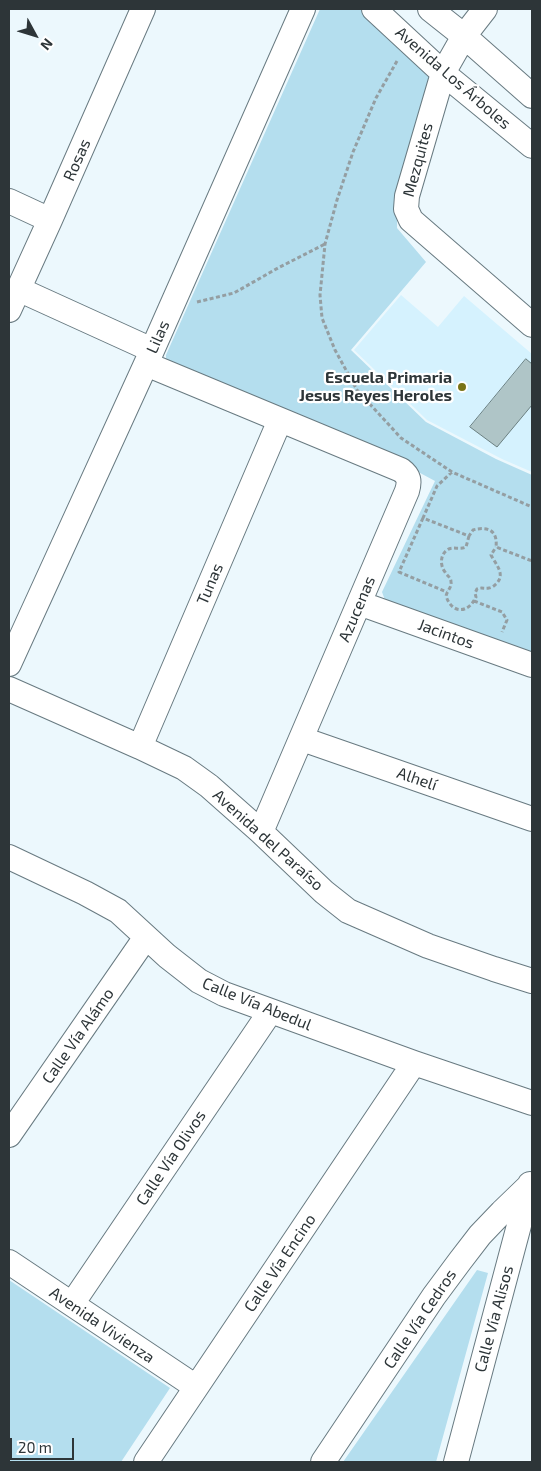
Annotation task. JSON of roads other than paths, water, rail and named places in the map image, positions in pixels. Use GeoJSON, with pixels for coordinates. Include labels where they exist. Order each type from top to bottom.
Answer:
{"type":"FeatureCollection","features":[{"type":"Feature","properties":{"kind":"street","name":"Rosas"},"geometry":{"type":"LineString","coordinates":[[9,310],[143,9]]}},
{"type":"Feature","properties":{"kind":"street","name":"Lilas"},"geometry":{"type":"LineString","coordinates":[[9,664],[149,357],[303,9]]}},
{"type":"Feature","properties":{"kind":"street","name":"Avenida Los Árboles"},"geometry":{"type":"LineString","coordinates":[[374,9],[443,73],[532,146]]}},
{"type":"Feature","properties":{"kind":"street"},"geometry":{"type":"LineString","coordinates":[[430,9],[464,36],[532,96]]}},
{"type":"Feature","properties":{"kind":"street","name":"Mezquites"},"geometry":{"type":"LineString","coordinates":[[485,9],[464,36],[443,73],[409,186],[406,202],[407,214],[411,220],[532,325]]}},
{"type":"Feature","properties":{"kind":"street"},"geometry":{"type":"LineString","coordinates":[[9,201],[50,220]]}},
{"type":"Feature","properties":{"kind":"street"},"geometry":{"type":"LineString","coordinates":[[18,289],[149,357],[280,420]]}},
{"type":"Feature","properties":{"kind":"street","name":"Azucenas"},"geometry":{"type":"LineString","coordinates":[[261,832],[302,740],[409,484],[409,478],[401,470],[280,420]]}},
{"type":"Feature","properties":{"kind":"street","name":"Tunas"},"geometry":{"type":"LineString","coordinates":[[140,747],[280,420]]}},
{"type":"Feature","properties":{"kind":"street","name":"Jacintos"},"geometry":{"type":"LineString","coordinates":[[359,603],[532,665]]}},
{"type":"Feature","properties":{"kind":"street","name":"Avenida del Paraíso"},"geometry":{"type":"LineString","coordinates":[[9,689],[184,768],[209,786],[324,892],[348,911],[428,946],[532,980]]}},
{"type":"Feature","properties":{"kind":"street","name":"Alhelí"},"geometry":{"type":"LineString","coordinates":[[302,740],[532,819]]}},
{"type":"Feature","properties":{"kind":"street","name":"Calle Vía Abedul"},"geometry":{"type":"LineString","coordinates":[[10,859],[85,893],[118,911],[167,956],[199,981],[224,994],[414,1063],[532,1103]]}},
{"type":"Feature","properties":{"kind":"street","name":"Calle Vía Alámo"},"geometry":{"type":"LineString","coordinates":[[9,1135],[146,937]]}},
{"type":"Feature","properties":{"kind":"street","name":"Calle Vía Olivos"},"geometry":{"type":"LineString","coordinates":[[72,1304],[270,1012]]}},
{"type":"Feature","properties":{"kind":"street","name":"Calle Vía Encino"},"geometry":{"type":"LineString","coordinates":[[146,1462],[414,1063]]}},
{"type":"Feature","properties":{"kind":"street","name":"Calle Vía Cedros"},"geometry":{"type":"LineString","coordinates":[[323,1462],[434,1296],[491,1223],[531,1180]]}},
{"type":"Feature","properties":{"kind":"street","name":"Calle Vía Alisos"},"geometry":{"type":"LineString","coordinates":[[456,1462],[531,1180]]}},
{"type":"Feature","properties":{"kind":"street","name":"Avenida Vivienza"},"geometry":{"type":"LineString","coordinates":[[9,1262],[196,1388]]}},
{"type":"Feature","properties":{"kind":"place","name":"Escuela Primaria Jesus Reyes Heroles"},"geometry":{"type":"Point","coordinates":[462,387]}}]}
